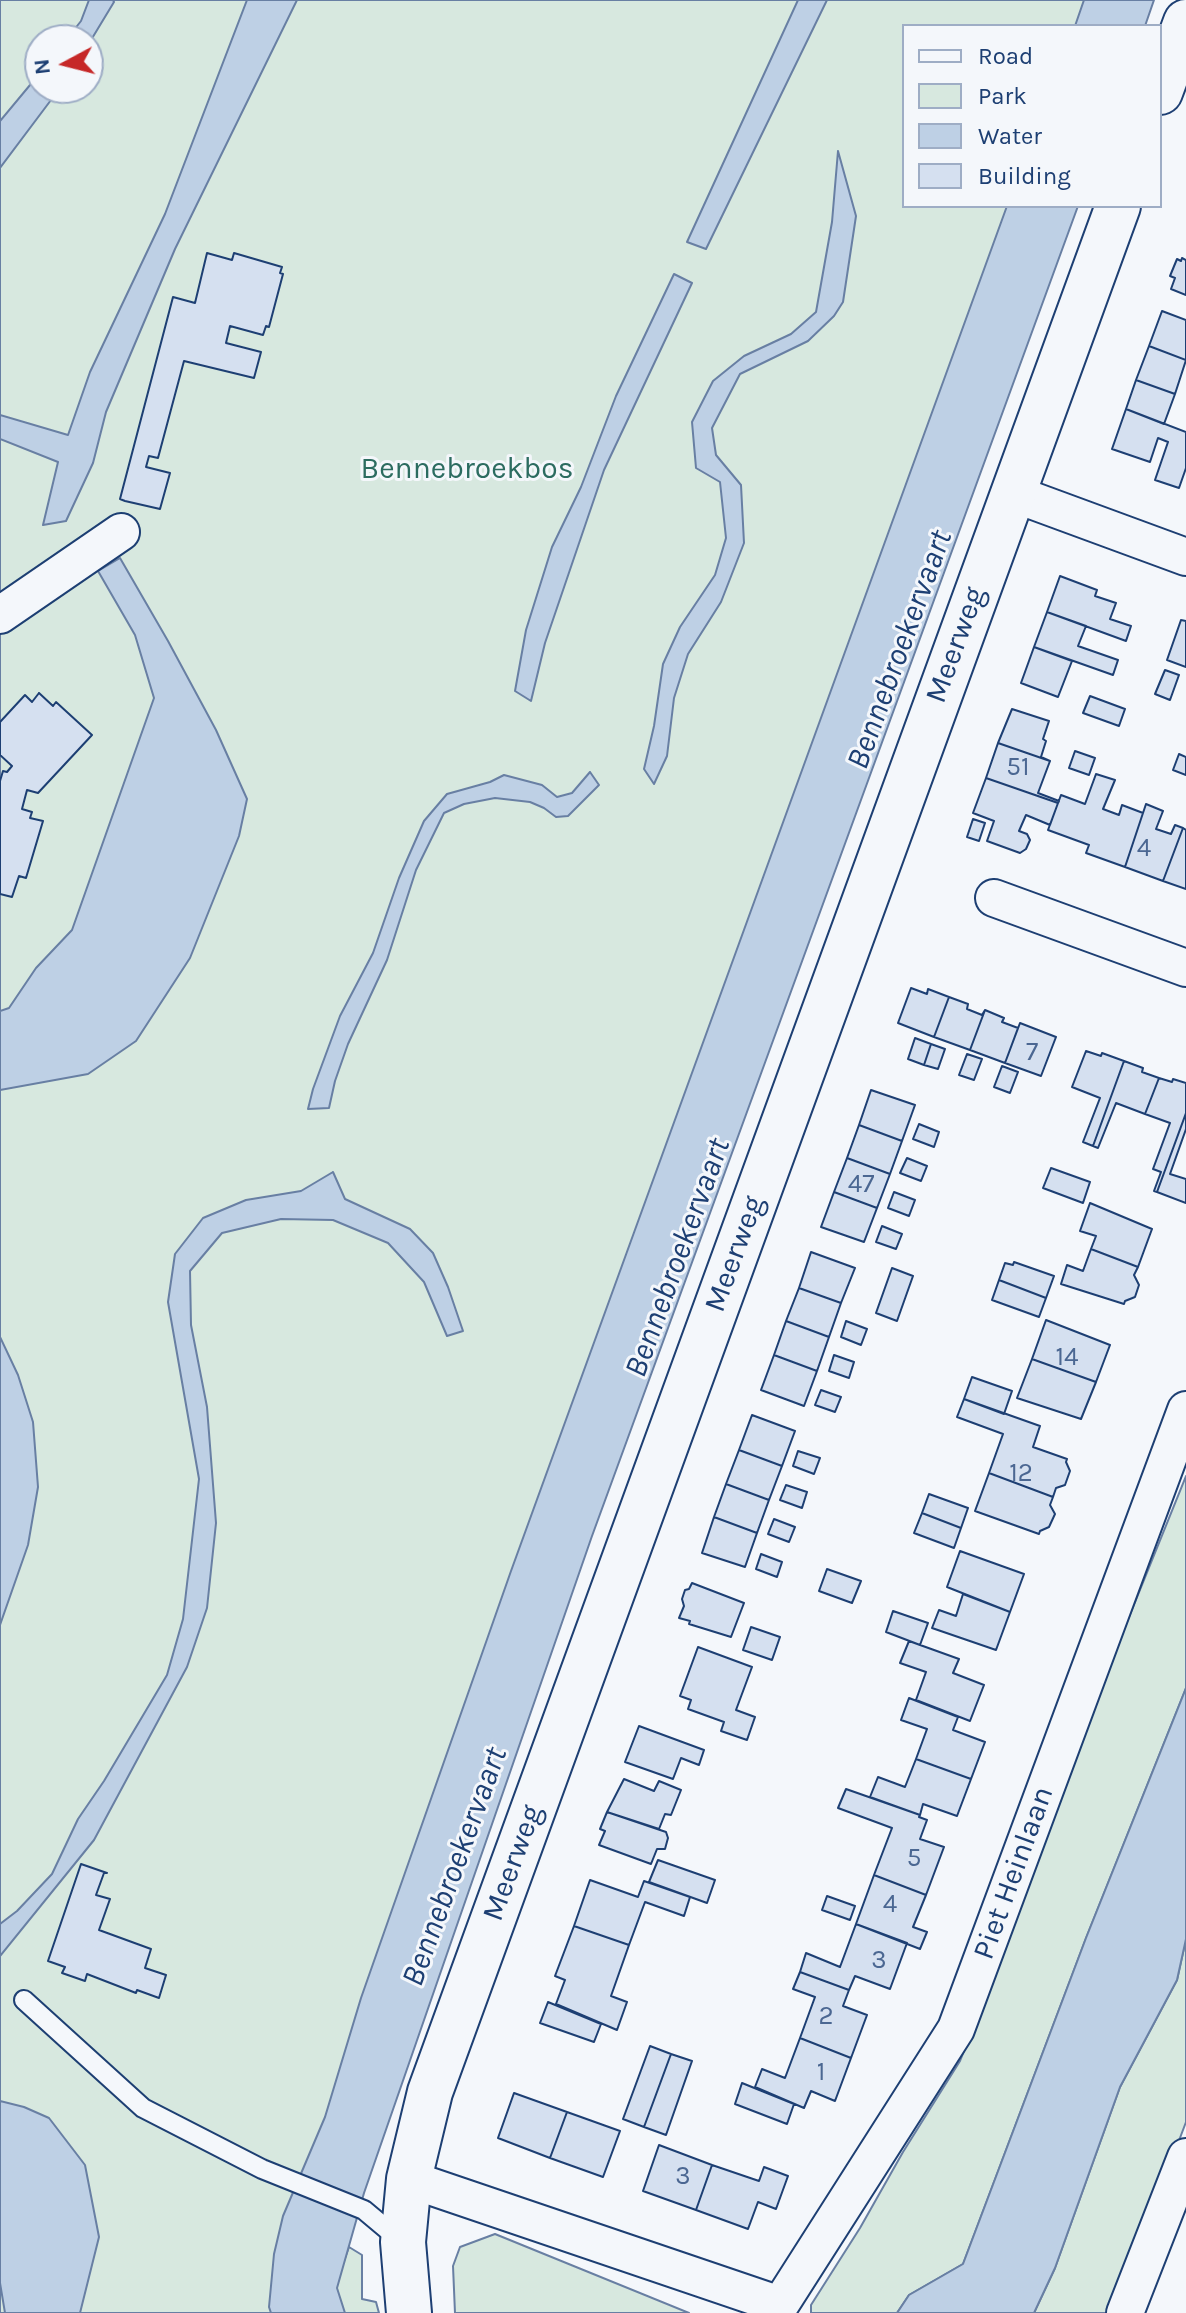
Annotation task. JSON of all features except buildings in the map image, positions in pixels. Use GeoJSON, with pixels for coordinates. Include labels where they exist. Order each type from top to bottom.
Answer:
{"type":"FeatureCollection","features":[{"type":"Feature","properties":{"kind":"street"},"geometry":{"type":"LineString","coordinates":[[1162,87],[1186,22]]}},
{"type":"Feature","properties":{"kind":"street","name":"Meerweg"},"geometry":{"type":"LineString","coordinates":[[409,2313],[403,2242],[409,2179],[430,2092],[1117,208]]}},
{"type":"Feature","properties":{"kind":"street"},"geometry":{"type":"LineString","coordinates":[[1012,493],[1186,557]]}},
{"type":"Feature","properties":{"kind":"street"},"geometry":{"type":"LineString","coordinates":[[0,615],[121,532]]}},
{"type":"Feature","properties":{"kind":"street"},"geometry":{"type":"LineString","coordinates":[[994,898],[1186,968]]}},
{"type":"Feature","properties":{"kind":"street","name":"Piet Heinlaan"},"geometry":{"type":"LineString","coordinates":[[780,2309],[956,2029],[1186,1410]]}},
{"type":"Feature","properties":{"kind":"street"},"geometry":{"type":"LineString","coordinates":[[1125,2313],[1186,2157]]}},
{"type":"Feature","properties":{"kind":"street"},"geometry":{"type":"LineString","coordinates":[[409,2179],[780,2309]]}},
{"type":"Feature","properties":{"kind":"lane"},"geometry":{"type":"LineString","coordinates":[[24,2000],[143,2108],[262,2169],[364,2210],[403,2242]]}},
{"type":"Feature","properties":{"kind":"green space","name":"Bennebroekbos"},"geometry":{"type":"Polygon","coordinates":[[[0,0],[1126,0],[1118,24],[902,24],[902,208],[1053,208],[380,2046],[340,2272],[349,2247],[362,2255],[362,2299],[376,2302],[379,2313],[0,2313],[0,0]]]}},
{"type":"Feature","properties":{"kind":"green space"},"geometry":{"type":"Polygon","coordinates":[[[1186,1476],[1186,1688],[1086,1938],[963,2264],[909,2295],[897,2313],[811,2313],[811,2305],[960,2061],[1006,1947],[1091,1711],[1186,1476]]]}},
{"type":"Feature","properties":{"kind":"green space"},"geometry":{"type":"Polygon","coordinates":[[[1186,1939],[1186,2122],[1130,2270],[1110,2313],[1034,2313],[1055,2268],[1120,2087],[1177,1980],[1186,1939]]]}},
{"type":"Feature","properties":{"kind":"green space"},"geometry":{"type":"Polygon","coordinates":[[[495,2234],[689,2313],[455,2313],[453,2266],[460,2247],[495,2234]]]}},
{"type":"Feature","properties":{"kind":"water"},"geometry":{"type":"Polygon","coordinates":[[[89,0],[113,0],[101,24],[79,24],[89,0]]]}},
{"type":"Feature","properties":{"kind":"water"},"geometry":{"type":"Polygon","coordinates":[[[247,0],[297,0],[175,249],[106,412],[93,463],[66,521],[43,525],[58,462],[0,439],[0,415],[68,435],[90,372],[165,214],[247,0]]]}},
{"type":"Feature","properties":{"kind":"water"},"geometry":{"type":"Polygon","coordinates":[[[798,0],[827,0],[706,249],[687,242],[798,0]]]}},
{"type":"Feature","properties":{"kind":"water"},"geometry":{"type":"Polygon","coordinates":[[[1084,0],[1154,0],[1146,24],[1076,24],[1084,0]]]}},
{"type":"Feature","properties":{"kind":"water"},"geometry":{"type":"Polygon","coordinates":[[[24,92],[24,104],[48,104],[0,168],[0,121],[24,92]]]}},
{"type":"Feature","properties":{"kind":"water"},"geometry":{"type":"Polygon","coordinates":[[[838,151],[856,216],[843,302],[834,316],[808,341],[740,374],[712,428],[716,455],[741,485],[744,543],[721,602],[688,654],[674,698],[667,756],[654,784],[644,769],[663,664],[680,627],[715,575],[726,538],[720,482],[696,468],[692,422],[713,381],[744,356],[791,334],[816,312],[832,222],[838,151]]]}},
{"type":"Feature","properties":{"kind":"water","name":"Bennebroekervaart"},"geometry":{"type":"Polygon","coordinates":[[[1006,208],[1077,208],[592,1536],[364,2193],[337,2288],[345,2313],[271,2313],[274,2254],[283,2216],[325,2117],[361,1998],[511,1571],[1006,208]]]}},
{"type":"Feature","properties":{"kind":"water"},"geometry":{"type":"Polygon","coordinates":[[[674,274],[692,283],[604,470],[545,643],[531,701],[515,691],[526,630],[552,547],[581,487],[616,396],[674,274]]]}},
{"type":"Feature","properties":{"kind":"water"},"geometry":{"type":"Polygon","coordinates":[[[120,558],[216,730],[247,799],[239,836],[190,958],[136,1041],[88,1074],[0,1090],[0,1011],[9,1008],[36,968],[72,930],[154,698],[135,635],[98,571],[120,558]]]}},
{"type":"Feature","properties":{"kind":"water"},"geometry":{"type":"Polygon","coordinates":[[[590,772],[599,785],[568,816],[556,817],[530,802],[495,798],[464,804],[444,813],[416,870],[387,960],[348,1044],[329,1108],[308,1109],[340,1016],[373,953],[399,878],[424,821],[447,794],[504,775],[542,785],[557,797],[572,793],[590,772]]]}},
{"type":"Feature","properties":{"kind":"water"},"geometry":{"type":"Polygon","coordinates":[[[333,1172],[345,1199],[410,1229],[433,1253],[463,1331],[447,1336],[424,1282],[388,1243],[333,1220],[281,1219],[222,1233],[190,1271],[191,1325],[207,1407],[216,1523],[207,1608],[187,1667],[94,1840],[0,1956],[0,1924],[17,1911],[52,1874],[78,1819],[167,1675],[183,1619],[199,1479],[168,1302],[175,1254],[203,1218],[246,1200],[301,1191],[333,1172]]]}},
{"type":"Feature","properties":{"kind":"water"},"geometry":{"type":"Polygon","coordinates":[[[0,1337],[18,1375],[33,1422],[38,1487],[28,1545],[0,1625],[0,1337]]]}},
{"type":"Feature","properties":{"kind":"water"},"geometry":{"type":"Polygon","coordinates":[[[1186,1688],[1186,1939],[1177,1980],[1120,2087],[1055,2268],[1034,2313],[897,2313],[909,2295],[963,2264],[1086,1938],[1186,1688]]]}},
{"type":"Feature","properties":{"kind":"water"},"geometry":{"type":"Polygon","coordinates":[[[0,2101],[49,2118],[85,2165],[99,2237],[80,2313],[5,2313],[0,2283],[0,2101]]]}}]}
